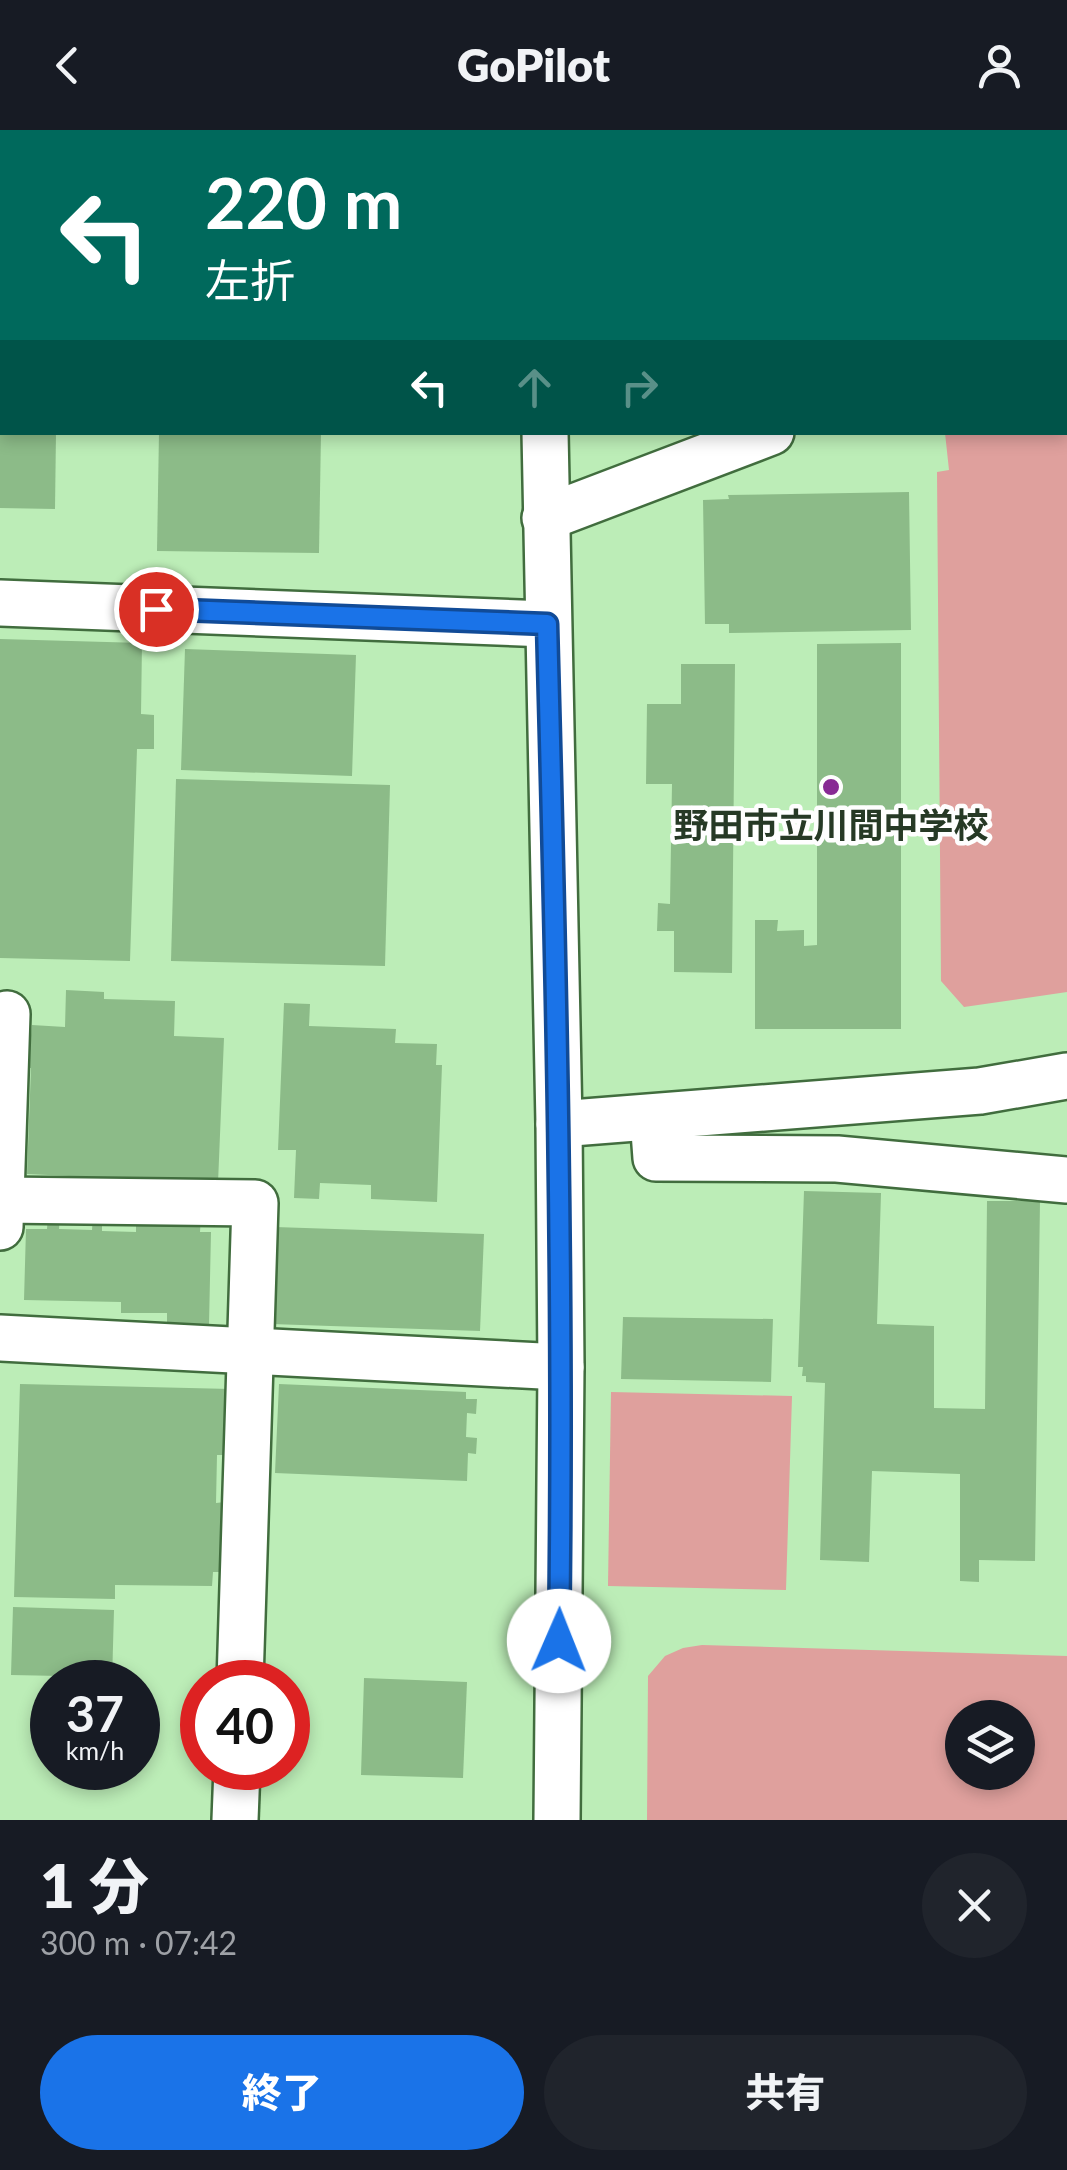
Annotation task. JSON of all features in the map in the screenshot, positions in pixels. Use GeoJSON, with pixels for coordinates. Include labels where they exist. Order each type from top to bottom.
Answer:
{"type":"FeatureCollection","features":[{"type":"Feature","properties":{"kind":"street"},"geometry":{"type":"LineString","coordinates":[[545,435],[561,1366],[557,1820]]}},
{"type":"Feature","properties":{"kind":"street"},"geometry":{"type":"LineString","coordinates":[[545,518],[763,435]]}},
{"type":"Feature","properties":{"kind":"street"},"geometry":{"type":"LineString","coordinates":[[0,604],[547,624]]}},
{"type":"Feature","properties":{"kind":"street"},"geometry":{"type":"LineString","coordinates":[[0,1227],[7,1014]]}},
{"type":"Feature","properties":{"kind":"street"},"geometry":{"type":"LineString","coordinates":[[558,1124],[980,1091],[1067,1076]]}},
{"type":"Feature","properties":{"kind":"street"},"geometry":{"type":"LineString","coordinates":[[653,1118],[656,1158],[837,1159],[1067,1180]]}},
{"type":"Feature","properties":{"kind":"street"},"geometry":{"type":"LineString","coordinates":[[1,1200],[255,1203],[241,1660]]}},
{"type":"Feature","properties":{"kind":"street"},"geometry":{"type":"LineString","coordinates":[[0,1338],[561,1366]]}},
{"type":"Feature","properties":{"kind":"street"},"geometry":{"type":"LineString","coordinates":[[235,1820],[236,1790]]}},
{"type":"Feature","properties":{"kind":"shaded area"},"geometry":{"type":"Polygon","coordinates":[[[945,435],[1067,435],[1067,992],[964,1007],[941,981],[937,472],[949,470],[945,435]]]}},
{"type":"Feature","properties":{"kind":"shaded area"},"geometry":{"type":"Polygon","coordinates":[[[611,1392],[792,1396],[786,1590],[608,1586],[611,1392]]]}},
{"type":"Feature","properties":{"kind":"shaded area"},"geometry":{"type":"Polygon","coordinates":[[[702,1645],[1067,1656],[1067,1820],[647,1820],[648,1676],[665,1656],[702,1645]]]}},
{"type":"Feature","properties":{"kind":"building"},"geometry":{"type":"Polygon","coordinates":[[[0,435],[56,435],[55,509],[0,508],[0,435]]]}},
{"type":"Feature","properties":{"kind":"building"},"geometry":{"type":"Polygon","coordinates":[[[159,435],[321,435],[319,553],[157,551],[159,435]]]}},
{"type":"Feature","properties":{"kind":"building"},"geometry":{"type":"Polygon","coordinates":[[[909,492],[911,630],[729,633],[729,624],[705,624],[703,500],[729,499],[728,495],[909,492]]]}},
{"type":"Feature","properties":{"kind":"building"},"geometry":{"type":"Polygon","coordinates":[[[0,639],[142,643],[141,714],[154,715],[154,749],[137,749],[130,961],[0,958],[0,639]]]}},
{"type":"Feature","properties":{"kind":"building"},"geometry":{"type":"Polygon","coordinates":[[[901,643],[901,1029],[755,1029],[755,920],[778,920],[777,931],[804,930],[804,946],[817,945],[817,644],[901,643]]]}},
{"type":"Feature","properties":{"kind":"building"},"geometry":{"type":"Polygon","coordinates":[[[185,649],[356,655],[352,776],[181,770],[185,649]]]}},
{"type":"Feature","properties":{"kind":"building"},"geometry":{"type":"Polygon","coordinates":[[[681,664],[735,664],[732,973],[674,972],[674,931],[657,931],[658,903],[670,904],[672,784],[646,784],[647,704],[681,704],[681,664]]]}},
{"type":"Feature","properties":{"kind":"building"},"geometry":{"type":"Polygon","coordinates":[[[176,779],[390,785],[385,966],[171,961],[176,779]]]}},
{"type":"Feature","properties":{"kind":"building"},"geometry":{"type":"Polygon","coordinates":[[[66,990],[104,992],[104,999],[175,1001],[174,1036],[224,1038],[218,1183],[27,1174],[31,1068],[22,1068],[23,1035],[31,1035],[32,1025],[65,1027],[66,990]]]}},
{"type":"Feature","properties":{"kind":"building"},"geometry":{"type":"Polygon","coordinates":[[[284,1003],[310,1004],[309,1026],[396,1029],[395,1043],[437,1044],[436,1065],[442,1065],[437,1202],[371,1199],[371,1185],[320,1183],[319,1199],[294,1198],[296,1150],[278,1150],[284,1003]]]}},
{"type":"Feature","properties":{"kind":"building"},"geometry":{"type":"Polygon","coordinates":[[[804,1191],[881,1193],[877,1324],[934,1326],[934,1408],[985,1409],[987,1201],[1040,1201],[1035,1561],[979,1560],[979,1582],[960,1581],[960,1474],[872,1471],[869,1562],[820,1560],[825,1383],[806,1382],[803,1367],[798,1367],[804,1191]]]}},
{"type":"Feature","properties":{"kind":"building"},"geometry":{"type":"Polygon","coordinates":[[[136,1214],[201,1215],[200,1232],[211,1232],[209,1325],[167,1324],[167,1313],[121,1313],[121,1302],[24,1300],[26,1229],[47,1229],[48,1215],[60,1215],[59,1229],[92,1230],[93,1215],[102,1215],[102,1231],[136,1232],[136,1214]]]}},
{"type":"Feature","properties":{"kind":"building"},"geometry":{"type":"Polygon","coordinates":[[[275,1227],[484,1234],[480,1331],[271,1324],[275,1227]]]}},
{"type":"Feature","properties":{"kind":"building"},"geometry":{"type":"Polygon","coordinates":[[[623,1317],[773,1319],[771,1382],[621,1379],[623,1317]]]}},
{"type":"Feature","properties":{"kind":"building"},"geometry":{"type":"Polygon","coordinates":[[[20,1384],[231,1389],[229,1455],[217,1455],[216,1503],[225,1502],[222,1572],[213,1572],[212,1586],[115,1585],[115,1599],[14,1597],[20,1384]]]}},
{"type":"Feature","properties":{"kind":"building"},"geometry":{"type":"Polygon","coordinates":[[[279,1384],[466,1392],[466,1399],[477,1399],[476,1414],[467,1413],[466,1437],[477,1438],[476,1454],[468,1453],[467,1481],[275,1473],[279,1384]]]}},
{"type":"Feature","properties":{"kind":"building"},"geometry":{"type":"Polygon","coordinates":[[[13,1607],[114,1610],[113,1660],[30,1660],[30,1675],[11,1675],[13,1607]]]}},
{"type":"Feature","properties":{"kind":"building"},"geometry":{"type":"Polygon","coordinates":[[[364,1678],[467,1682],[463,1778],[361,1775],[364,1678]]]}},
{"type":"Feature","properties":{"kind":"place","name":"野田市立川間中学校"},"geometry":{"type":"Point","coordinates":[831,787]}},
{"type":"Feature","properties":{"kind":"route"},"geometry":{"type":"LineString","coordinates":[[156,609],[547,624],[561,1366],[559,1641]]}}]}
